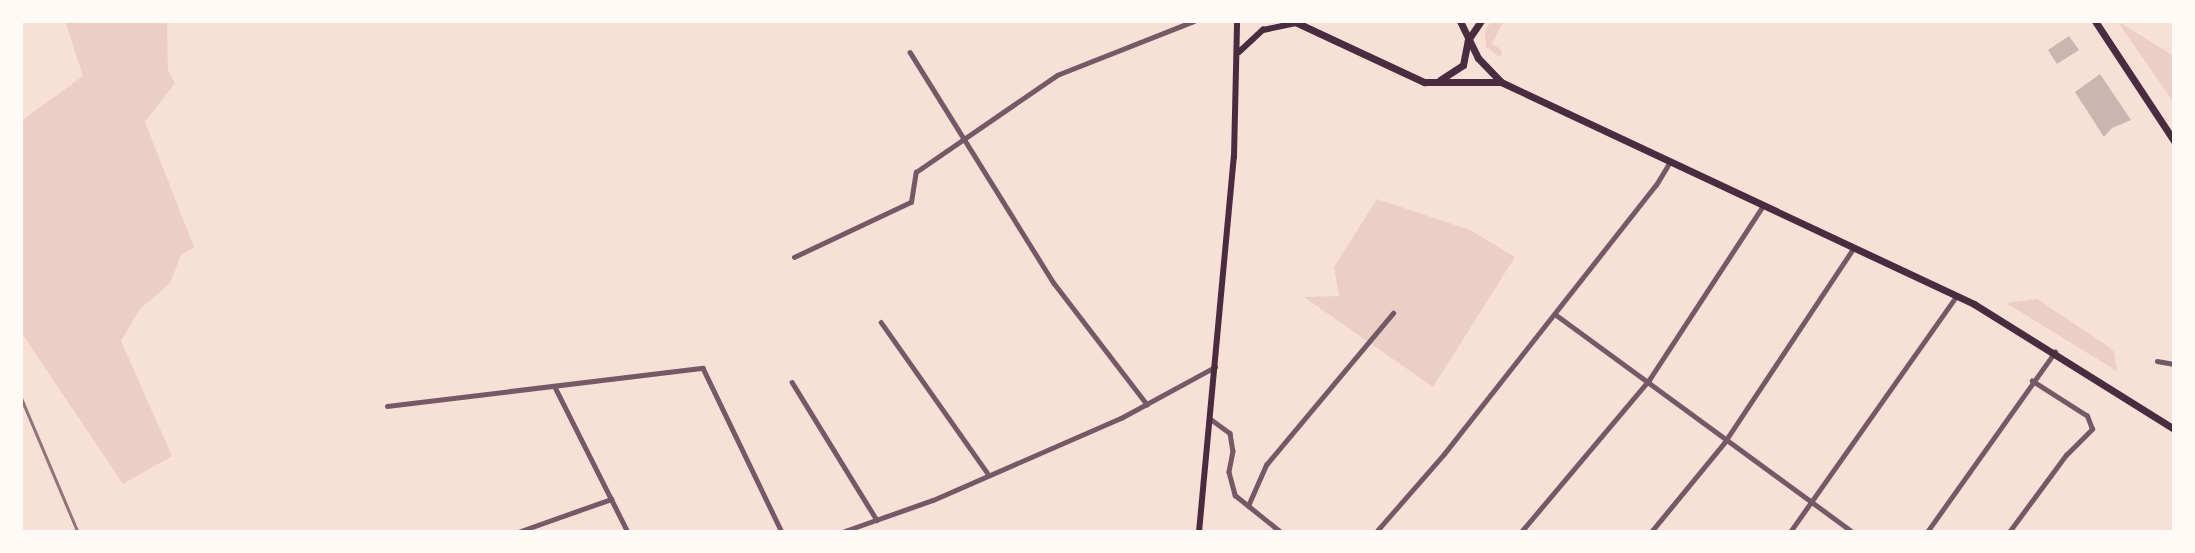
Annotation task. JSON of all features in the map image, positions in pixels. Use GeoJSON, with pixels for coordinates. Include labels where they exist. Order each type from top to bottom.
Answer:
{"type":"FeatureCollection","features":[{"type":"Feature","properties":{"kind":"main road"},"geometry":{"type":"LineString","coordinates":[[1199,532],[1212,420],[1234,157],[1237,21]]}},
{"type":"Feature","properties":{"kind":"main road"},"geometry":{"type":"LineString","coordinates":[[1460,21],[1468,40],[1501,82]]}},
{"type":"Feature","properties":{"kind":"main road"},"geometry":{"type":"LineString","coordinates":[[1433,82],[1463,65],[1468,40],[1481,21]]}},
{"type":"Feature","properties":{"kind":"main road"},"geometry":{"type":"LineString","coordinates":[[2095,21],[2174,141]]}},
{"type":"Feature","properties":{"kind":"main road"},"geometry":{"type":"LineString","coordinates":[[1237,54],[1263,30],[1295,22],[1433,82],[1501,82],[1957,296],[2055,351],[2174,429]]}},
{"type":"Feature","properties":{"kind":"street"},"geometry":{"type":"LineString","coordinates":[[794,257],[911,202],[916,172],[965,135],[1057,75],[1194,21]]}},
{"type":"Feature","properties":{"kind":"street"},"geometry":{"type":"LineString","coordinates":[[909,52],[965,135],[1054,283],[1147,404]]}},
{"type":"Feature","properties":{"kind":"street"},"geometry":{"type":"LineString","coordinates":[[1376,532],[1444,454],[1555,314],[1669,163]]}},
{"type":"Feature","properties":{"kind":"street"},"geometry":{"type":"LineString","coordinates":[[1521,532],[1649,380],[1763,205]]}},
{"type":"Feature","properties":{"kind":"street"},"geometry":{"type":"LineString","coordinates":[[1651,532],[1727,438],[1855,247]]}},
{"type":"Feature","properties":{"kind":"street"},"geometry":{"type":"LineString","coordinates":[[1790,532],[1814,503],[1957,296]]}},
{"type":"Feature","properties":{"kind":"street"},"geometry":{"type":"LineString","coordinates":[[1248,506],[1266,465],[1393,313]]}},
{"type":"Feature","properties":{"kind":"street"},"geometry":{"type":"LineString","coordinates":[[1555,314],[1649,380],[1853,532]]}},
{"type":"Feature","properties":{"kind":"street"},"geometry":{"type":"LineString","coordinates":[[881,322],[987,472]]}},
{"type":"Feature","properties":{"kind":"street"},"geometry":{"type":"LineString","coordinates":[[1927,532],[2055,351]]}},
{"type":"Feature","properties":{"kind":"street"},"geometry":{"type":"LineString","coordinates":[[2157,361],[2174,364]]}},
{"type":"Feature","properties":{"kind":"street"},"geometry":{"type":"LineString","coordinates":[[842,532],[933,500],[987,472],[1147,404],[1215,367]]}},
{"type":"Feature","properties":{"kind":"street"},"geometry":{"type":"LineString","coordinates":[[387,406],[703,368],[782,532]]}},
{"type":"Feature","properties":{"kind":"street"},"geometry":{"type":"LineString","coordinates":[[2009,532],[2066,455],[2092,429],[2087,416],[2032,381]]}},
{"type":"Feature","properties":{"kind":"street"},"geometry":{"type":"LineString","coordinates":[[792,382],[877,520]]}},
{"type":"Feature","properties":{"kind":"street"},"geometry":{"type":"LineString","coordinates":[[555,387],[628,532]]}},
{"type":"Feature","properties":{"kind":"street"},"geometry":{"type":"LineString","coordinates":[[1212,420],[1230,433],[1233,452],[1229,472],[1235,495],[1281,532]]}},
{"type":"Feature","properties":{"kind":"street"},"geometry":{"type":"LineString","coordinates":[[518,532],[611,499]]}},
{"type":"Feature","properties":{"kind":"shaded area"},"geometry":{"type":"Polygon","coordinates":[[[65,21],[167,21],[168,70],[175,83],[145,122],[194,247],[181,255],[170,283],[140,309],[121,341],[172,456],[123,484],[21,332],[21,121],[83,76],[65,21]]]}},
{"type":"Feature","properties":{"kind":"shaded area"},"geometry":{"type":"Polygon","coordinates":[[[1491,21],[1504,21],[1492,43],[1502,51],[1500,57],[1486,47],[1485,32],[1491,21]]]}},
{"type":"Feature","properties":{"kind":"shaded area"},"geometry":{"type":"Polygon","coordinates":[[[2117,21],[2174,56],[2174,103],[2117,21]]]}},
{"type":"Feature","properties":{"kind":"shaded area"},"geometry":{"type":"Polygon","coordinates":[[[1377,199],[1470,230],[1515,257],[1433,387],[1304,297],[1339,296],[1334,267],[1377,199]]]}},
{"type":"Feature","properties":{"kind":"shaded area"},"geometry":{"type":"Polygon","coordinates":[[[2037,299],[2108,346],[2114,352],[2117,371],[2006,303],[2037,299]]]}},
{"type":"Feature","properties":{"kind":"building"},"geometry":{"type":"Polygon","coordinates":[[[2069,36],[2079,50],[2057,64],[2048,50],[2069,36]]]}},
{"type":"Feature","properties":{"kind":"building"},"geometry":{"type":"Polygon","coordinates":[[[2100,74],[2131,120],[2112,128],[2104,137],[2075,92],[2100,74]]]}},
{"type":"Feature","properties":{"kind":"railway"},"geometry":{"type":"LineString","coordinates":[[21,397],[78,532]]}}]}
